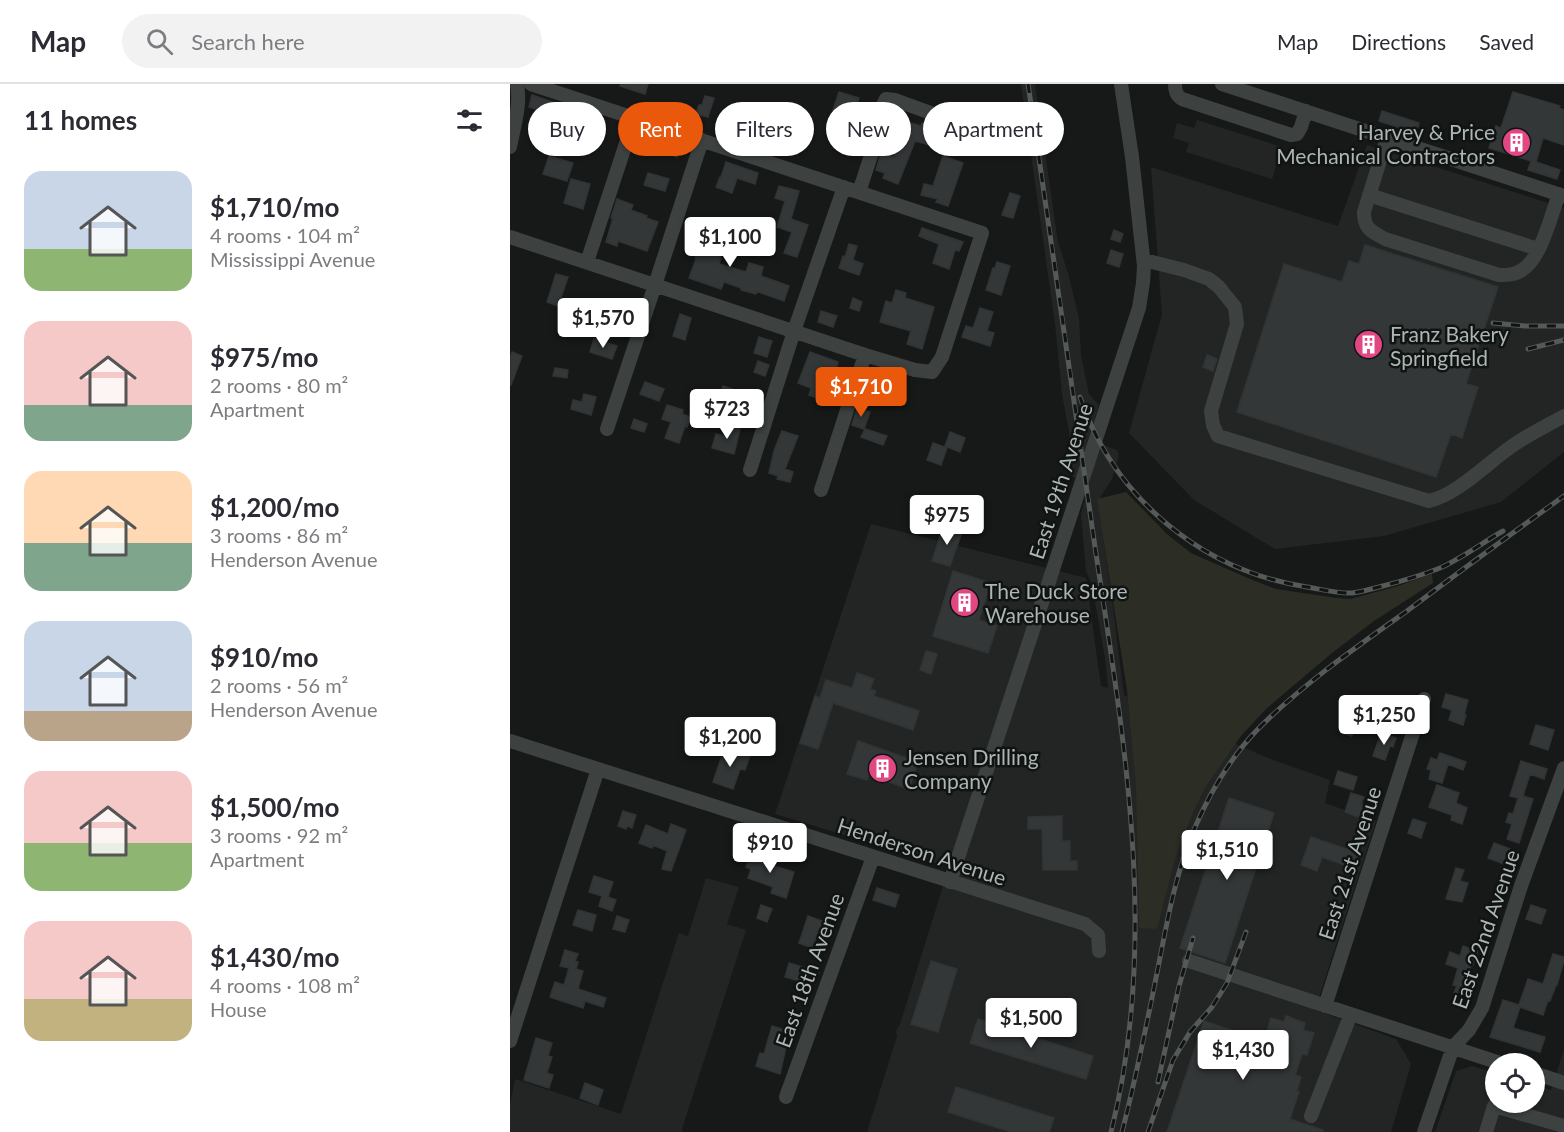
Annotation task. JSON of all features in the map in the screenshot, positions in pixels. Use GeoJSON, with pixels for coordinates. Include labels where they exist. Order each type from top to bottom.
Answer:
{"type":"FeatureCollection","features":[{"type":"Feature","properties":{"kind":"street"},"geometry":{"type":"LineString","coordinates":[[510,147],[518,106],[517,84]]}},
{"type":"Feature","properties":{"kind":"street"},"geometry":{"type":"LineString","coordinates":[[531,84],[618,114]]}},
{"type":"Feature","properties":{"kind":"street","name":"East 19th Avenue"},"geometry":{"type":"LineString","coordinates":[[950,882],[1139,308],[1144,260],[1121,84]]}},
{"type":"Feature","properties":{"kind":"street"},"geometry":{"type":"LineString","coordinates":[[1175,84],[1175,91],[1182,99],[1291,135],[1297,134],[1301,128],[1306,111]]}},
{"type":"Feature","properties":{"kind":"street"},"geometry":{"type":"LineString","coordinates":[[1222,84],[1306,111],[1561,195],[1534,260],[1523,270],[1511,275],[1499,275],[1385,239],[1370,230],[1364,221],[1364,212],[1387,138]]}},
{"type":"Feature","properties":{"kind":"street"},"geometry":{"type":"LineString","coordinates":[[859,192],[878,134],[886,99],[923,110]]}},
{"type":"Feature","properties":{"kind":"street"},"geometry":{"type":"LineString","coordinates":[[510,237],[865,355],[915,370],[932,372],[942,357],[982,233],[703,140]]}},
{"type":"Feature","properties":{"kind":"street"},"geometry":{"type":"LineString","coordinates":[[587,262],[622,156]]}},
{"type":"Feature","properties":{"kind":"street"},"geometry":{"type":"LineString","coordinates":[[607,429],[697,156]]}},
{"type":"Feature","properties":{"kind":"street"},"geometry":{"type":"LineString","coordinates":[[750,470],[794,331],[844,187]]}},
{"type":"Feature","properties":{"kind":"street"},"geometry":{"type":"LineString","coordinates":[[1369,195],[1538,249]]}},
{"type":"Feature","properties":{"kind":"street"},"geometry":{"type":"LineString","coordinates":[[1144,260],[1209,279],[1219,287],[1235,307],[1237,324],[1211,411],[1213,425],[1218,436],[1429,501],[1440,499],[1516,444],[1564,416]]}},
{"type":"Feature","properties":{"kind":"street"},"geometry":{"type":"LineString","coordinates":[[821,490],[865,355]]}},
{"type":"Feature","properties":{"kind":"street","name":"East 21st Avenue"},"geometry":{"type":"LineString","coordinates":[[1325,1006],[1424,699]]}},
{"type":"Feature","properties":{"kind":"street","name":"Henderson Avenue"},"geometry":{"type":"LineString","coordinates":[[510,741],[1085,924],[1098,935],[1099,951]]}},
{"type":"Feature","properties":{"kind":"street","name":"East 22nd Avenue"},"geometry":{"type":"LineString","coordinates":[[1424,1132],[1453,1047],[1469,1030],[1482,1008],[1521,886],[1564,768]]}},
{"type":"Feature","properties":{"kind":"street"},"geometry":{"type":"LineString","coordinates":[[510,1041],[598,769]]}},
{"type":"Feature","properties":{"kind":"street","name":"East 18th Avenue"},"geometry":{"type":"LineString","coordinates":[[786,1097],[873,857]]}},
{"type":"Feature","properties":{"kind":"street"},"geometry":{"type":"LineString","coordinates":[[1189,961],[1485,1058]]}},
{"type":"Feature","properties":{"kind":"street"},"geometry":{"type":"LineString","coordinates":[[1311,1116],[1351,1014]]}},
{"type":"Feature","properties":{"kind":"street"},"geometry":{"type":"LineString","coordinates":[[1545,1077],[1564,1083]]}},
{"type":"Feature","properties":{"kind":"street"},"geometry":{"type":"LineString","coordinates":[[1486,1132],[1494,1106],[1564,1126]]}},
{"type":"Feature","properties":{"kind":"shaded area"},"geometry":{"type":"Polygon","coordinates":[[[1021,84],[1035,84],[1038,102],[1024,102],[1021,84]]]}},
{"type":"Feature","properties":{"kind":"shaded area"},"geometry":{"type":"Polygon","coordinates":[[[1197,120],[1282,147],[1272,179],[1186,152],[1189,143],[1173,138],[1177,123],[1194,128],[1197,120]]]}},
{"type":"Feature","properties":{"kind":"shaded area"},"geometry":{"type":"Polygon","coordinates":[[[1367,145],[1564,208],[1564,452],[1501,502],[1384,536],[1275,549],[1194,500],[1129,433],[1162,314],[1151,167],[1338,226],[1367,145]]]}},
{"type":"Feature","properties":{"kind":"shaded area"},"geometry":{"type":"Polygon","coordinates":[[[1031,156],[1045,156],[1058,242],[1079,318],[1081,355],[1089,394],[1099,405],[1076,478],[1072,473],[1055,324],[1031,156]]]}},
{"type":"Feature","properties":{"kind":"shaded area"},"geometry":{"type":"Polygon","coordinates":[[[1103,445],[1117,450],[1119,455],[1112,479],[1098,504],[1124,695],[1268,758],[1330,780],[1325,803],[1376,821],[1315,1010],[1396,1039],[1411,1064],[1391,1132],[867,1132],[897,1036],[896,1031],[949,867],[775,814],[871,524],[1086,578],[1101,686],[1108,688],[1092,585],[1086,571],[1081,514],[1092,471],[1103,445]]]}},
{"type":"Feature","properties":{"kind":"shaded area"},"geometry":{"type":"Polygon","coordinates":[[[1126,492],[1168,535],[1191,553],[1276,589],[1350,599],[1432,574],[1433,583],[1374,621],[1332,653],[1266,709],[1241,736],[1206,786],[1195,808],[1173,866],[1157,929],[1139,928],[1136,785],[1127,690],[1097,499],[1126,492]]]}},
{"type":"Feature","properties":{"kind":"shaded area"},"geometry":{"type":"Polygon","coordinates":[[[706,878],[739,887],[727,924],[746,930],[682,1129],[683,1132],[510,1132],[510,1104],[515,1079],[621,1114],[679,933],[688,936],[706,878]]]}},
{"type":"Feature","properties":{"kind":"shaded area"},"geometry":{"type":"Polygon","coordinates":[[[1564,1050],[1564,1132],[1435,1132],[1456,1071],[1472,1066],[1485,1070],[1485,1113],[1545,1113],[1545,1088],[1551,1090],[1564,1050]]]}},
{"type":"Feature","properties":{"kind":"building"},"geometry":{"type":"Polygon","coordinates":[[[621,84],[648,84],[645,94],[620,86],[621,84]]]}},
{"type":"Feature","properties":{"kind":"building"},"geometry":{"type":"Polygon","coordinates":[[[839,92],[859,98],[858,102],[836,102],[839,92]]]}},
{"type":"Feature","properties":{"kind":"building"},"geometry":{"type":"Polygon","coordinates":[[[1513,92],[1560,106],[1559,108],[1564,110],[1564,145],[1543,138],[1536,162],[1560,170],[1557,179],[1528,170],[1531,161],[1489,148],[1496,126],[1501,128],[1513,92]]]}},
{"type":"Feature","properties":{"kind":"building"},"geometry":{"type":"Polygon","coordinates":[[[532,95],[552,102],[530,102],[532,95]]]}},
{"type":"Feature","properties":{"kind":"building"},"geometry":{"type":"Polygon","coordinates":[[[705,96],[714,98],[708,117],[703,116],[705,96]]]}},
{"type":"Feature","properties":{"kind":"building"},"geometry":{"type":"Polygon","coordinates":[[[1382,111],[1419,123],[1416,133],[1379,121],[1382,111]]]}},
{"type":"Feature","properties":{"kind":"building"},"geometry":{"type":"Polygon","coordinates":[[[911,123],[921,126],[923,123],[923,143],[915,141],[911,151],[911,123]]]}},
{"type":"Feature","properties":{"kind":"building"},"geometry":{"type":"Polygon","coordinates":[[[549,156],[573,163],[567,181],[543,174],[549,156]]]}},
{"type":"Feature","properties":{"kind":"building"},"geometry":{"type":"Polygon","coordinates":[[[880,156],[909,156],[898,184],[883,178],[885,173],[876,170],[880,156]]]}},
{"type":"Feature","properties":{"kind":"building"},"geometry":{"type":"Polygon","coordinates":[[[943,156],[963,163],[948,206],[936,202],[938,199],[921,195],[924,184],[933,186],[943,156]]]}},
{"type":"Feature","properties":{"kind":"building"},"geometry":{"type":"Polygon","coordinates":[[[726,162],[758,173],[755,184],[737,178],[732,193],[716,187],[726,162]]]}},
{"type":"Feature","properties":{"kind":"building"},"geometry":{"type":"Polygon","coordinates":[[[648,173],[669,179],[665,191],[644,185],[648,173]]]}},
{"type":"Feature","properties":{"kind":"building"},"geometry":{"type":"Polygon","coordinates":[[[571,179],[590,184],[583,209],[564,203],[571,179]]]}},
{"type":"Feature","properties":{"kind":"building"},"geometry":{"type":"Polygon","coordinates":[[[779,186],[799,191],[791,219],[808,225],[797,257],[784,253],[792,232],[777,227],[785,201],[775,198],[779,186]]]}},
{"type":"Feature","properties":{"kind":"building"},"geometry":{"type":"Polygon","coordinates":[[[1010,193],[1020,196],[1013,218],[1002,215],[1010,193]]]}},
{"type":"Feature","properties":{"kind":"building"},"geometry":{"type":"Polygon","coordinates":[[[617,199],[633,205],[631,210],[658,222],[647,251],[618,241],[617,246],[606,242],[617,199]]]}},
{"type":"Feature","properties":{"kind":"building"},"geometry":{"type":"Polygon","coordinates":[[[712,221],[729,227],[719,264],[746,272],[749,263],[763,267],[761,276],[789,286],[784,301],[756,291],[756,294],[741,290],[741,288],[724,282],[721,289],[689,278],[703,232],[708,233],[712,221]]]}},
{"type":"Feature","properties":{"kind":"building"},"geometry":{"type":"Polygon","coordinates":[[[922,228],[963,242],[959,251],[955,250],[949,269],[933,263],[939,244],[919,236],[922,228]]]}},
{"type":"Feature","properties":{"kind":"building"},"geometry":{"type":"Polygon","coordinates":[[[1114,230],[1123,234],[1120,242],[1111,239],[1114,230]]]}},
{"type":"Feature","properties":{"kind":"building"},"geometry":{"type":"Polygon","coordinates":[[[849,244],[857,246],[853,260],[863,264],[859,275],[839,268],[849,244]]]}},
{"type":"Feature","properties":{"kind":"building","name":"Franz Bakery Springfield"},"geometry":{"type":"Polygon","coordinates":[[[1365,245],[1498,287],[1466,384],[1478,387],[1462,438],[1451,434],[1436,477],[1237,412],[1284,264],[1342,282],[1349,261],[1359,264],[1365,245]]]}},
{"type":"Feature","properties":{"kind":"building"},"geometry":{"type":"Polygon","coordinates":[[[1111,250],[1123,254],[1119,267],[1107,263],[1111,250]]]}},
{"type":"Feature","properties":{"kind":"building"},"geometry":{"type":"Polygon","coordinates":[[[997,262],[1010,266],[1001,295],[986,290],[997,262]]]}},
{"type":"Feature","properties":{"kind":"building"},"geometry":{"type":"Polygon","coordinates":[[[556,274],[568,277],[558,306],[547,302],[556,274]]]}},
{"type":"Feature","properties":{"kind":"building"},"geometry":{"type":"Polygon","coordinates":[[[896,290],[906,293],[905,298],[934,307],[922,349],[907,344],[911,331],[880,322],[886,301],[892,303],[896,290]]]}},
{"type":"Feature","properties":{"kind":"building"},"geometry":{"type":"Polygon","coordinates":[[[853,298],[862,302],[859,311],[850,308],[853,298]]]}},
{"type":"Feature","properties":{"kind":"building"},"geometry":{"type":"Polygon","coordinates":[[[980,308],[993,312],[987,331],[994,333],[990,346],[962,337],[966,326],[973,328],[980,308]]]}},
{"type":"Feature","properties":{"kind":"building"},"geometry":{"type":"Polygon","coordinates":[[[821,311],[837,316],[833,327],[818,322],[821,311]]]}},
{"type":"Feature","properties":{"kind":"building"},"geometry":{"type":"Polygon","coordinates":[[[575,312],[586,315],[583,326],[572,322],[575,312]]]}},
{"type":"Feature","properties":{"kind":"building"},"geometry":{"type":"Polygon","coordinates":[[[680,314],[691,318],[685,340],[673,336],[680,314]]]}},
{"type":"Feature","properties":{"kind":"building"},"geometry":{"type":"Polygon","coordinates":[[[759,337],[772,341],[767,357],[754,353],[759,337]]]}},
{"type":"Feature","properties":{"kind":"building"},"geometry":{"type":"Polygon","coordinates":[[[594,339],[617,346],[612,359],[590,352],[594,339]]]}},
{"type":"Feature","properties":{"kind":"building"},"geometry":{"type":"Polygon","coordinates":[[[512,352],[522,356],[510,385],[510,359],[512,352]]]}},
{"type":"Feature","properties":{"kind":"building"},"geometry":{"type":"Polygon","coordinates":[[[810,352],[838,362],[835,373],[827,370],[817,398],[809,395],[811,388],[798,383],[810,352]]]}},
{"type":"Feature","properties":{"kind":"building"},"geometry":{"type":"Polygon","coordinates":[[[1207,355],[1217,359],[1213,371],[1203,367],[1207,355]]]}},
{"type":"Feature","properties":{"kind":"building"},"geometry":{"type":"Polygon","coordinates":[[[758,361],[769,365],[765,376],[754,372],[758,361]]]}},
{"type":"Feature","properties":{"kind":"building"},"geometry":{"type":"Polygon","coordinates":[[[555,368],[568,370],[567,378],[553,376],[555,368]]]}},
{"type":"Feature","properties":{"kind":"building"},"geometry":{"type":"Polygon","coordinates":[[[645,382],[664,389],[659,401],[640,394],[645,382]]]}},
{"type":"Feature","properties":{"kind":"building"},"geometry":{"type":"Polygon","coordinates":[[[723,386],[744,393],[741,401],[739,400],[733,419],[714,410],[723,386]]]}},
{"type":"Feature","properties":{"kind":"building"},"geometry":{"type":"Polygon","coordinates":[[[584,394],[596,397],[591,415],[571,409],[573,400],[582,402],[584,394]]]}},
{"type":"Feature","properties":{"kind":"building"},"geometry":{"type":"Polygon","coordinates":[[[667,405],[683,410],[682,414],[691,417],[679,443],[665,438],[671,422],[662,419],[667,405]]]}},
{"type":"Feature","properties":{"kind":"building"},"geometry":{"type":"Polygon","coordinates":[[[857,408],[870,412],[864,429],[852,425],[857,408]]]}},
{"type":"Feature","properties":{"kind":"building"},"geometry":{"type":"Polygon","coordinates":[[[634,419],[647,424],[644,432],[631,428],[634,419]]]}},
{"type":"Feature","properties":{"kind":"building"},"geometry":{"type":"Polygon","coordinates":[[[727,425],[740,429],[734,454],[712,448],[716,434],[724,436],[727,425]]]}},
{"type":"Feature","properties":{"kind":"building"},"geometry":{"type":"Polygon","coordinates":[[[865,429],[887,436],[883,445],[861,437],[865,429]]]}},
{"type":"Feature","properties":{"kind":"building"},"geometry":{"type":"Polygon","coordinates":[[[782,431],[798,436],[785,469],[793,472],[790,482],[777,479],[778,476],[769,473],[782,431]]]}},
{"type":"Feature","properties":{"kind":"building"},"geometry":{"type":"Polygon","coordinates":[[[950,432],[965,438],[960,452],[945,446],[950,432]]]}},
{"type":"Feature","properties":{"kind":"building"},"geometry":{"type":"Polygon","coordinates":[[[933,443],[947,448],[941,465],[927,460],[933,443]]]}},
{"type":"Feature","properties":{"kind":"building"},"geometry":{"type":"Polygon","coordinates":[[[943,527],[962,532],[950,566],[932,561],[943,527]]]}},
{"type":"Feature","properties":{"kind":"building","name":"The Duck Store Warehouse"},"geometry":{"type":"Polygon","coordinates":[[[953,571],[991,583],[979,620],[997,626],[988,653],[933,636],[953,571]]]}},
{"type":"Feature","properties":{"kind":"building"},"geometry":{"type":"Polygon","coordinates":[[[926,651],[937,654],[931,674],[920,670],[926,651]]]}},
{"type":"Feature","properties":{"kind":"building"},"geometry":{"type":"Polygon","coordinates":[[[857,673],[874,679],[870,689],[876,691],[874,696],[919,711],[913,730],[833,703],[818,749],[800,743],[815,696],[820,698],[826,680],[852,688],[857,673]]]}},
{"type":"Feature","properties":{"kind":"building"},"geometry":{"type":"Polygon","coordinates":[[[1446,694],[1468,700],[1463,725],[1449,720],[1452,710],[1442,707],[1446,694]]]}},
{"type":"Feature","properties":{"kind":"building"},"geometry":{"type":"Polygon","coordinates":[[[1344,722],[1356,725],[1352,736],[1341,733],[1344,722]]]}},
{"type":"Feature","properties":{"kind":"building"},"geometry":{"type":"Polygon","coordinates":[[[1536,725],[1554,730],[1548,750],[1530,744],[1536,725]]]}},
{"type":"Feature","properties":{"kind":"building"},"geometry":{"type":"Polygon","coordinates":[[[1381,733],[1396,738],[1385,760],[1373,756],[1381,733]]]}},
{"type":"Feature","properties":{"kind":"building","name":"Jensen Drilling Company"},"geometry":{"type":"Polygon","coordinates":[[[858,741],[918,762],[909,789],[869,775],[867,780],[847,774],[858,741]]]}},
{"type":"Feature","properties":{"kind":"building"},"geometry":{"type":"Polygon","coordinates":[[[725,747],[750,756],[745,770],[740,769],[733,789],[713,782],[725,747]]]}},
{"type":"Feature","properties":{"kind":"building"},"geometry":{"type":"Polygon","coordinates":[[[1440,753],[1466,762],[1463,770],[1448,764],[1442,783],[1429,779],[1431,770],[1427,769],[1431,758],[1437,760],[1440,753]]]}},
{"type":"Feature","properties":{"kind":"building"},"geometry":{"type":"Polygon","coordinates":[[[1521,761],[1547,769],[1544,779],[1530,774],[1523,796],[1533,799],[1519,843],[1507,839],[1512,824],[1506,822],[1509,813],[1513,814],[1518,798],[1510,796],[1521,761]]]}},
{"type":"Feature","properties":{"kind":"building"},"geometry":{"type":"Polygon","coordinates":[[[1338,771],[1357,777],[1353,790],[1334,784],[1338,771]]]}},
{"type":"Feature","properties":{"kind":"building"},"geometry":{"type":"Polygon","coordinates":[[[1437,785],[1459,793],[1456,803],[1467,808],[1462,824],[1451,820],[1452,815],[1429,807],[1437,785]]]}},
{"type":"Feature","properties":{"kind":"building"},"geometry":{"type":"Polygon","coordinates":[[[1351,793],[1364,797],[1361,804],[1369,806],[1364,819],[1345,812],[1351,793]]]}},
{"type":"Feature","properties":{"kind":"building"},"geometry":{"type":"Polygon","coordinates":[[[1229,798],[1274,813],[1225,963],[1180,948],[1229,798]]]}},
{"type":"Feature","properties":{"kind":"building"},"geometry":{"type":"Polygon","coordinates":[[[623,811],[636,815],[632,828],[627,826],[626,829],[618,826],[623,811]]]}},
{"type":"Feature","properties":{"kind":"building"},"geometry":{"type":"Polygon","coordinates":[[[1062,816],[1062,841],[1070,841],[1070,861],[1077,861],[1077,870],[1043,870],[1042,829],[1028,829],[1028,817],[1062,816]]]}},
{"type":"Feature","properties":{"kind":"building"},"geometry":{"type":"Polygon","coordinates":[[[1413,819],[1426,823],[1421,838],[1408,833],[1413,819]]]}},
{"type":"Feature","properties":{"kind":"building"},"geometry":{"type":"Polygon","coordinates":[[[671,824],[686,830],[671,871],[662,869],[667,851],[653,845],[652,848],[639,843],[646,825],[668,834],[671,824]]]}},
{"type":"Feature","properties":{"kind":"building"},"geometry":{"type":"Polygon","coordinates":[[[1311,837],[1358,853],[1353,868],[1322,857],[1317,871],[1301,865],[1311,837]]]}},
{"type":"Feature","properties":{"kind":"building"},"geometry":{"type":"Polygon","coordinates":[[[1494,843],[1510,849],[1504,864],[1488,858],[1494,843]]]}},
{"type":"Feature","properties":{"kind":"building"},"geometry":{"type":"Polygon","coordinates":[[[752,851],[770,857],[767,864],[794,872],[786,898],[771,893],[773,887],[748,878],[751,869],[746,867],[752,851]]]}},
{"type":"Feature","properties":{"kind":"building"},"geometry":{"type":"Polygon","coordinates":[[[1456,868],[1464,870],[1460,881],[1468,883],[1462,902],[1446,899],[1456,868]]]}},
{"type":"Feature","properties":{"kind":"building"},"geometry":{"type":"Polygon","coordinates":[[[594,876],[613,882],[608,897],[616,900],[612,911],[599,906],[602,896],[589,892],[594,876]]]}},
{"type":"Feature","properties":{"kind":"building"},"geometry":{"type":"Polygon","coordinates":[[[877,888],[899,895],[895,907],[873,900],[877,888]]]}},
{"type":"Feature","properties":{"kind":"building"},"geometry":{"type":"Polygon","coordinates":[[[761,905],[772,909],[767,922],[757,918],[761,905]]]}},
{"type":"Feature","properties":{"kind":"building"},"geometry":{"type":"Polygon","coordinates":[[[1531,905],[1546,910],[1541,924],[1526,919],[1531,905]]]}},
{"type":"Feature","properties":{"kind":"building"},"geometry":{"type":"Polygon","coordinates":[[[578,910],[596,915],[592,931],[573,925],[578,910]]]}},
{"type":"Feature","properties":{"kind":"building"},"geometry":{"type":"Polygon","coordinates":[[[617,916],[629,920],[625,932],[613,929],[617,916]]]}},
{"type":"Feature","properties":{"kind":"building"},"geometry":{"type":"Polygon","coordinates":[[[808,916],[830,924],[827,935],[818,932],[812,948],[799,943],[808,916]]]}},
{"type":"Feature","properties":{"kind":"building"},"geometry":{"type":"Polygon","coordinates":[[[1463,946],[1478,951],[1465,985],[1472,987],[1468,997],[1454,993],[1457,986],[1453,985],[1458,968],[1446,964],[1450,952],[1460,956],[1463,946]]]}},
{"type":"Feature","properties":{"kind":"building"},"geometry":{"type":"Polygon","coordinates":[[[565,950],[578,954],[575,961],[578,962],[576,969],[583,971],[578,989],[606,998],[603,1007],[585,1001],[583,1008],[550,997],[555,982],[564,985],[569,968],[560,966],[565,950]]]}},
{"type":"Feature","properties":{"kind":"building"},"geometry":{"type":"Polygon","coordinates":[[[1553,954],[1564,957],[1564,960],[1557,985],[1550,1001],[1548,1000],[1543,1015],[1520,1007],[1513,1028],[1545,1037],[1540,1052],[1490,1037],[1503,1000],[1519,1005],[1528,979],[1543,984],[1553,954]]]}},
{"type":"Feature","properties":{"kind":"building"},"geometry":{"type":"Polygon","coordinates":[[[931,961],[957,969],[938,1032],[911,1024],[931,961]]]}},
{"type":"Feature","properties":{"kind":"building"},"geometry":{"type":"Polygon","coordinates":[[[789,963],[819,972],[816,980],[812,979],[810,984],[785,977],[789,963]]]}},
{"type":"Feature","properties":{"kind":"building"},"geometry":{"type":"Polygon","coordinates":[[[1286,1016],[1305,1023],[1303,1030],[1314,1033],[1307,1055],[1302,1054],[1295,1075],[1301,1077],[1297,1091],[1299,1092],[1290,1119],[1323,1130],[1323,1132],[1167,1132],[1204,1021],[1264,1041],[1271,1018],[1284,1022],[1286,1016]]]}},
{"type":"Feature","properties":{"kind":"building"},"geometry":{"type":"Polygon","coordinates":[[[978,1019],[1093,1056],[1086,1079],[970,1043],[978,1019]]]}},
{"type":"Feature","properties":{"kind":"building"},"geometry":{"type":"Polygon","coordinates":[[[772,1026],[785,1030],[781,1045],[786,1047],[780,1074],[756,1066],[760,1053],[764,1054],[772,1026]]]}},
{"type":"Feature","properties":{"kind":"building"},"geometry":{"type":"Polygon","coordinates":[[[536,1038],[552,1043],[548,1056],[552,1057],[547,1073],[553,1075],[549,1088],[524,1080],[536,1038]]]}},
{"type":"Feature","properties":{"kind":"building"},"geometry":{"type":"Polygon","coordinates":[[[585,1083],[603,1090],[598,1105],[580,1098],[585,1083]]]}},
{"type":"Feature","properties":{"kind":"building"},"geometry":{"type":"Polygon","coordinates":[[[956,1087],[1054,1118],[1049,1132],[1011,1132],[948,1112],[956,1087]]]}},
{"type":"Feature","properties":{"kind":"railway"},"geometry":{"type":"LineString","coordinates":[[1028,84],[1117,693],[1132,840],[1135,913],[1133,986],[1126,1059],[1111,1132]]}},
{"type":"Feature","properties":{"kind":"railway"},"geometry":{"type":"LineString","coordinates":[[1493,323],[1564,326]]}},
{"type":"Feature","properties":{"kind":"railway"},"geometry":{"type":"LineString","coordinates":[[1528,349],[1564,340]]}},
{"type":"Feature","properties":{"kind":"railway"},"geometry":{"type":"LineString","coordinates":[[1080,397],[1095,434],[1115,467],[1139,497],[1167,524],[1198,546],[1232,565],[1268,578],[1335,592],[1359,592],[1440,568],[1503,531]]}},
{"type":"Feature","properties":{"kind":"railway"},"geometry":{"type":"LineString","coordinates":[[1122,1132],[1176,882],[1199,818],[1229,765],[1258,729],[1311,682],[1564,496]]}},
{"type":"Feature","properties":{"kind":"railway"},"geometry":{"type":"LineString","coordinates":[[1148,1132],[1173,1060],[1190,1032],[1212,1007],[1227,983],[1246,932]]}},
{"type":"Feature","properties":{"kind":"railway"},"geometry":{"type":"LineString","coordinates":[[1158,1082],[1179,986],[1193,938]]}},
{"type":"Feature","properties":{"kind":"place","name":"Harvey & Price Mechanical Contractors"},"geometry":{"type":"Point","coordinates":[1516,143]}},
{"type":"Feature","properties":{"kind":"place","name":"Franz Bakery Springfield"},"geometry":{"type":"Point","coordinates":[1369,345]}},
{"type":"Feature","properties":{"kind":"place","name":"The Duck Store Warehouse"},"geometry":{"type":"Point","coordinates":[964,602]}},
{"type":"Feature","properties":{"kind":"place","name":"Jensen Drilling Company"},"geometry":{"type":"Point","coordinates":[883,768]}}]}
